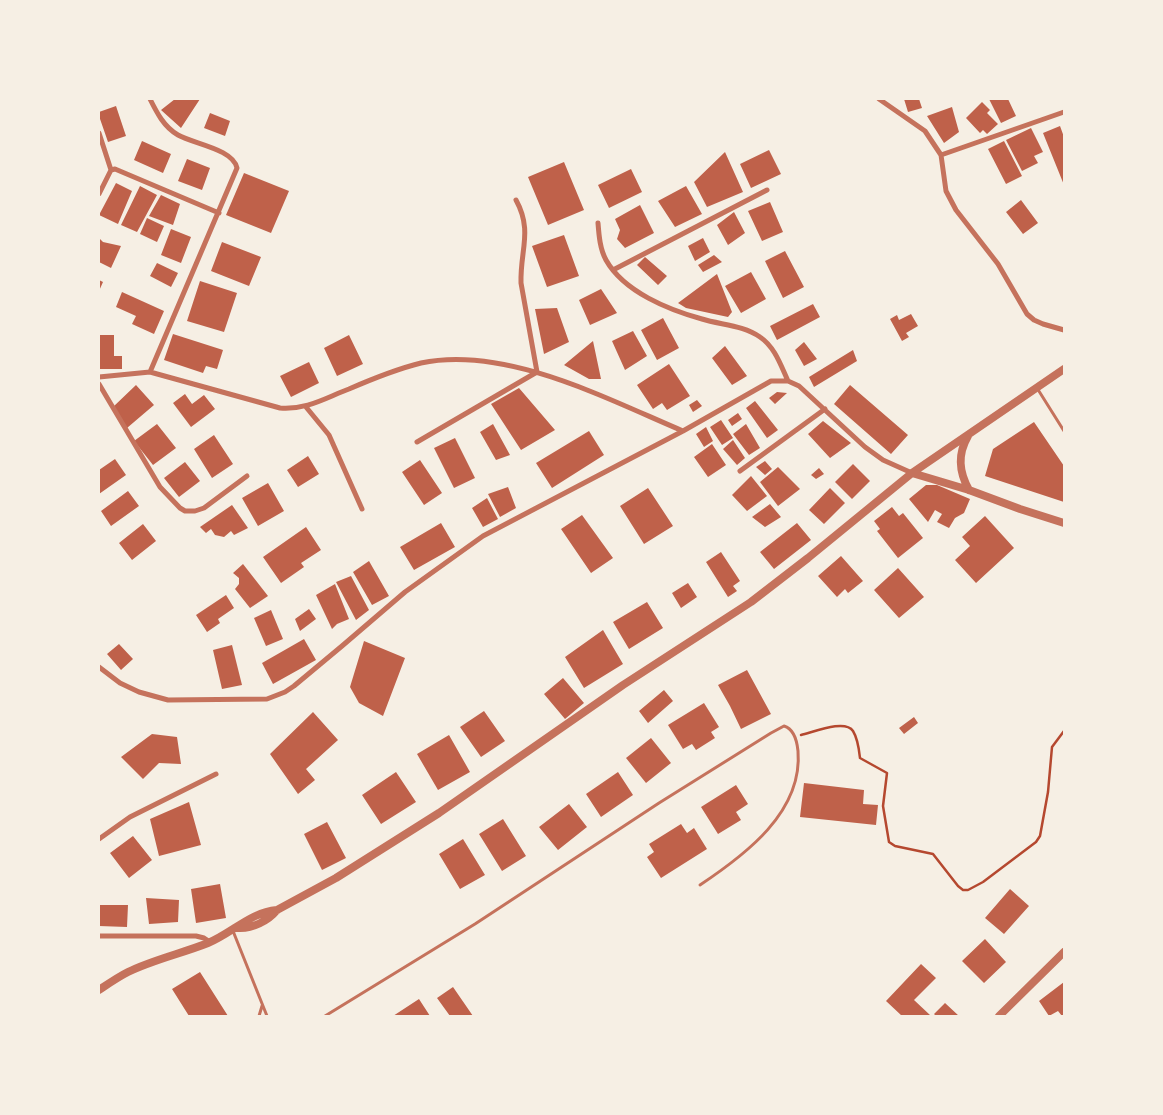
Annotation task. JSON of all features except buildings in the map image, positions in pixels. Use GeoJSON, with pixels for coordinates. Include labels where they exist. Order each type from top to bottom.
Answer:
{"type":"FeatureCollection","features":[{"type":"Feature","properties":{"kind":"street"},"geometry":{"type":"LineString","coordinates":[[150,99],[165,125],[178,135],[227,155],[236,162],[237,168],[150,372]]}},
{"type":"Feature","properties":{"kind":"street"},"geometry":{"type":"LineString","coordinates":[[879,99],[925,131],[940,155],[946,191],[956,210],[998,264],[1027,314],[1043,324],[1064,330]]}},
{"type":"Feature","properties":{"kind":"street"},"geometry":{"type":"LineString","coordinates":[[940,155],[1064,112]]}},
{"type":"Feature","properties":{"kind":"street"},"geometry":{"type":"LineString","coordinates":[[99,133],[111,170],[99,194]]}},
{"type":"Feature","properties":{"kind":"street"},"geometry":{"type":"LineString","coordinates":[[111,170],[118,170],[219,213]]}},
{"type":"Feature","properties":{"kind":"street"},"geometry":{"type":"LineString","coordinates":[[613,270],[767,190]]}},
{"type":"Feature","properties":{"kind":"street"},"geometry":{"type":"LineString","coordinates":[[516,200],[525,220],[526,234],[521,282],[537,372]]}},
{"type":"Feature","properties":{"kind":"street"},"geometry":{"type":"LineString","coordinates":[[598,224],[602,250],[613,270],[625,282],[649,300],[701,319],[747,330],[761,338],[773,349],[788,381]]}},
{"type":"Feature","properties":{"kind":"street"},"geometry":{"type":"LineString","coordinates":[[99,377],[150,372],[280,408],[293,409],[306,407],[348,389],[421,363],[457,359],[480,361],[537,372],[683,431]]}},
{"type":"Feature","properties":{"kind":"street"},"geometry":{"type":"LineString","coordinates":[[99,990],[128,972],[210,942],[235,929],[244,921],[268,911],[277,910],[336,878],[439,813],[615,690],[751,602],[912,473],[1064,369]]}},
{"type":"Feature","properties":{"kind":"street"},"geometry":{"type":"LineString","coordinates":[[417,442],[537,372]]}},
{"type":"Feature","properties":{"kind":"street"},"geometry":{"type":"LineString","coordinates":[[99,668],[120,683],[139,692],[168,700],[267,699],[285,692],[405,592],[483,536],[683,431],[772,381],[788,381],[799,386],[865,447],[892,464],[912,473],[1064,522]]}},
{"type":"Feature","properties":{"kind":"street"},"geometry":{"type":"LineString","coordinates":[[99,384],[160,487],[180,508],[185,511],[195,511],[204,508],[247,476]]}},
{"type":"Feature","properties":{"kind":"street"},"geometry":{"type":"LineString","coordinates":[[306,407],[329,435],[362,509]]}},
{"type":"Feature","properties":{"kind":"street"},"geometry":{"type":"LineString","coordinates":[[740,471],[825,409]]}},
{"type":"Feature","properties":{"kind":"street"},"geometry":{"type":"LineString","coordinates":[[968,435],[960,457],[960,468],[963,480],[969,490]]}},
{"type":"Feature","properties":{"kind":"street"},"geometry":{"type":"LineString","coordinates":[[99,839],[130,817],[216,774]]}},
{"type":"Feature","properties":{"kind":"street"},"geometry":{"type":"LineString","coordinates":[[99,936],[196,936],[210,942]]}},
{"type":"Feature","properties":{"kind":"street"},"geometry":{"type":"LineString","coordinates":[[999,1016],[1064,952]]}},
{"type":"Feature","properties":{"kind":"lane"},"geometry":{"type":"LineString","coordinates":[[1037,388],[1064,432]]}},
{"type":"Feature","properties":{"kind":"lane"},"geometry":{"type":"LineString","coordinates":[[325,1016],[475,924],[659,803],[771,733],[784,726],[789,728],[795,736],[798,760],[792,789],[783,812],[766,831],[728,866],[700,884]]}},
{"type":"Feature","properties":{"kind":"lane"},"geometry":{"type":"LineString","coordinates":[[235,929],[267,1016]]}},
{"type":"Feature","properties":{"kind":"lane"},"geometry":{"type":"LineString","coordinates":[[259,1016],[262,1006]]}},
{"type":"Feature","properties":{"kind":"path"},"geometry":{"type":"LineString","coordinates":[[795,736],[842,725],[852,729],[856,737],[860,758],[888,774],[883,806],[890,842],[895,846],[933,854],[958,886],[963,890],[968,890],[984,882],[1036,842],[1040,836],[1048,792],[1052,747],[1064,732]]}}]}
